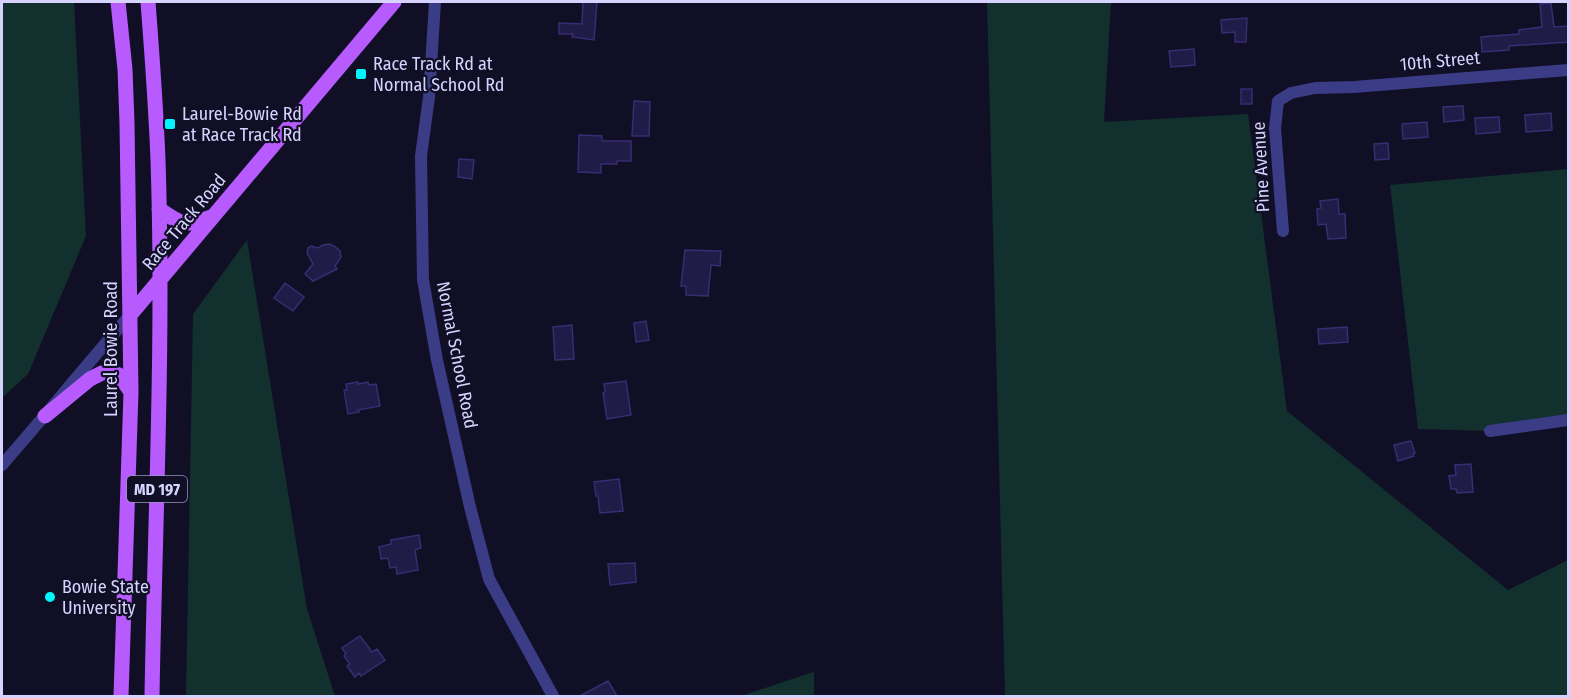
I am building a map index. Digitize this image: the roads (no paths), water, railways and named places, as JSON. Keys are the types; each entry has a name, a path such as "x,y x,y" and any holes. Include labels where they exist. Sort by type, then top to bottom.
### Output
{"main road":[{"name":"Laurel Bowie Road","path":"118,2 128,123 131,314 131,392 121,696"},
{"name":"MD 197","path":"148,2 156,115 160,281 152,696"},
{"name":"Race Track Road","path":"131,314 394,2"},
{"path":"159,209 178,223 193,224 214,216"},
{"path":"45,416 90,379 102,373 111,372 119,375 131,392"}],"street":[{"name":"Normal School Road","path":"435,2 429,97 421,156 423,280 435,348 470,507 489,579 553,696"},
{"name":"10th Street","path":"1278,101 1291,93 1315,88 1569,70"},
{"name":"Pine Avenue","path":"1278,101 1275,128 1282,231"},
{"name":"Race Track Road","path":"2,465 131,314"},
{"path":"1490,431 1569,420"}],"place":[{"name":"Race Track Rd at Normal School Rd","path":"361,74"},
{"name":"Laurel-Bowie Rd at Race Track Rd","path":"170,124"},
{"name":"Bowie State University","path":"50,597"}]}
